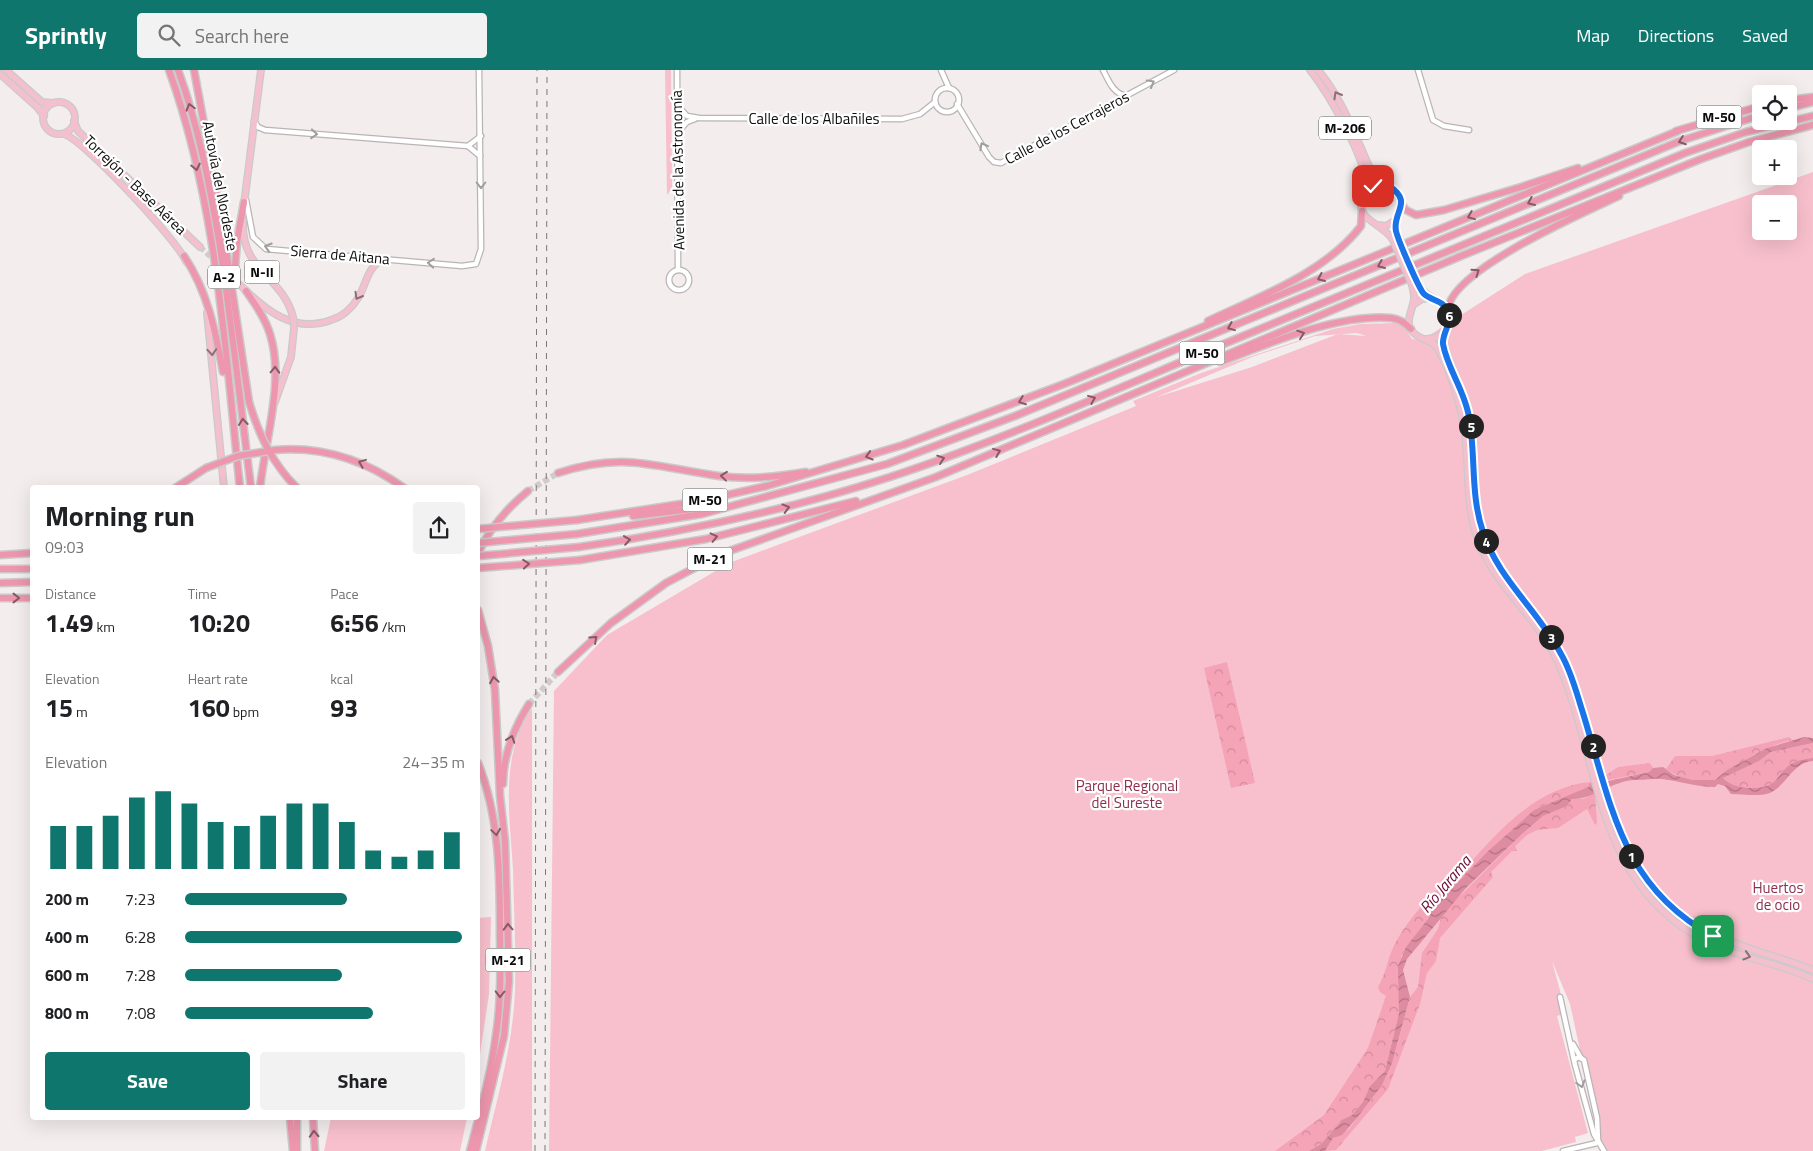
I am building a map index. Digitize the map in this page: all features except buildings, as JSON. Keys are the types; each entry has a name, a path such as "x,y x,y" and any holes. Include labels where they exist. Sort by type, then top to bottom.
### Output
{"highway":[{"name":"Autovía del Nordeste","path":"168,70 176,90 191,142 205,211 217,286 240,485"},
{"name":"Autovía del Nordeste","path":"178,70 200,140 214,210 226,285 251,485"},
{"path":"194,70 220,210 249,402 258,432 271,456 294,485"},
{"path":"1797,99 1813,97"},
{"path":"1797,106 1813,102"},
{"name":"M-50","path":"480,529 577,520 700,501 766,486 831,467 963,423 1132,356 1678,131 1752,109"},
{"name":"M-50","path":"480,554 579,547 705,527 774,511 858,487 948,457 1139,380 1685,153 1746,132 1813,116"},
{"name":"M-50","path":"480,543 577,534 670,520 728,507 887,464 944,444 1680,141 1752,118"},
{"name":"M-50","path":"480,568 580,560 706,538 889,493 952,471 1461,256 1701,159 1749,142 1813,125"},
{"path":"1402,205 1406,210 1416,215 1444,210 1540,181 1678,131"},
{"path":"1448,310 1454,294 1470,277 1493,260 1569,219 1701,159"},
{"path":"238,331 234,268 245,198"},
{"path":"1132,356 1266,294 1308,271 1330,256 1356,233 1361,226 1362,211"},
{"path":"184,256 203,289 211,310 233,424"},
{"path":"246,290 264,320 275,358 270,419 260,485"},
{"path":"1156,385 1345,321 1391,318 1402,321 1411,329"},
{"path":"179,485 206,468 238,456 275,450 305,449 343,456 375,469 399,485"},
{"path":"558,473 582,466 635,461 734,477 773,477 831,467"},
{"path":"480,550 495,524 511,505 528,491"},
{"name":"M-21","path":"558,672 611,623 666,583 721,554 889,493"},
{"path":"577,520 728,507"},
{"path":"0,556 30,553"},
{"path":"0,556 30,558"},
{"path":"0,569 30,569"},
{"path":"0,583 30,582"},
{"path":"0,598 30,598"},
{"name":"M-21","path":"478,1151 504,1036 508,1006 508,932 495,690 488,646 480,617"},
{"name":"M-21","path":"503,822 503,779 508,748 513,734 530,704"},
{"name":"M-21","path":"480,771 492,806 497,838 501,962 496,1035 480,1107"},
{"path":"480,776 484,784"},
{"path":"480,1105 486,1083"},
{"path":"290,1120 293,1151"},
{"path":"296,1120 297,1151"},
{"path":"313,1120 314,1151"},
{"path":"469,1151 476,1120"},
{"name":"M-21","path":"469,1151 477,1120"}],"main road":[{"path":"6,70 42,102 61,102 68,105 73,112 74,121 70,130 64,134 54,134 46,128 44,116 46,108 53,103"},
{"name":"N-II","path":"260,70 250,147 242,234 245,247 252,261 287,300 294,328 291,358 270,419"},
{"name":"M-206","path":"1310,70 1338,111 1364,171 1367,191 1361,202 1362,211"},
{"name":"M-206","path":"1318,70 1331,85 1344,108 1375,180 1396,190 1402,205"},
{"path":"0,74 37,107 44,116"},
{"name":"Torrejón - Base Aérea","path":"74,121 78,131 200,247"},
{"name":"Torrejón - Base Aérea","path":"64,134 77,142 128,191 165,231 184,256 200,290 210,327 224,485"},
{"path":"1367,191 1382,184"},
{"path":"1402,205 1397,220 1396,239 1415,284 1424,294 1439,300 1448,310 1449,322 1444,344 1469,415 1478,514 1485,538 1505,577 1550,635 1562,655 1600,766 1620,834 1635,864 1646,880 1674,911 1713,936 1813,970"},
{"path":"1362,211 1366,219 1385,229 1396,239"},
{"path":"1378,225 1386,226 1397,220"},
{"path":"240,284 283,319 302,325 318,324 335,319 352,306 372,268 386,259"},
{"path":"1415,284 1413,305 1409,314 1411,329 1417,335 1432,342 1439,352 1458,403 1465,434 1468,499 1481,547 1496,577 1545,640 1556,658 1572,702 1607,818 1628,869 1640,886 1669,916 1698,937 1726,950 1796,971 1813,979"},
{"path":"1413,305 1422,299 1431,298"},
{"path":"1426,339 1435,338 1446,330"}],"street":[{"path":"479,70 480,157"},
{"name":"Avenida de la Astronomía","path":"677,70 678,270"},
{"path":"935,102 940,109 950,111 958,104 957,94 949,88 941,70"},
{"path":"1103,70 1114,89 1118,93 1127,96"},
{"name":"Calle de los Cerrajeros","path":"958,104 989,157 994,162 1001,164 1174,70"},
{"path":"1418,70 1434,120 1444,126 1469,130"},
{"path":"927,111 935,102 938,92 949,88"},
{"path":"1113,103 1114,89"},
{"name":"Calle de los Albañiles","path":"677,105 687,116 699,118 902,119 940,109"},
{"path":"677,132 686,122 699,118"},
{"path":"254,122 258,127 265,130 468,146 480,157"},
{"path":"250,147 258,133 265,130"},
{"path":"468,146 480,136"},
{"name":"Sierra de Aitana","path":"245,198 251,233 256,241 266,249 462,266 476,264 481,250 480,157"},
{"path":"678,270 684,271 689,278 688,284 681,289 673,287 670,279 672,274 678,270"},
{"path":"1560,997 1576,1059 1575,1065 1597,1142 1604,1151"},
{"path":"1569,1037 1584,1060 1596,1109 1599,1133 1597,1142"},
{"path":"1576,1059 1581,1058"},
{"path":"1563,1151 1597,1142"}],"green space":[{"path":"665,70 671,70 672,188 667,195"},
{"name":"Parque Regional del Sureste","path":"1813,172 1813,1151 1602,1151 1570,1004 1552,961 1566,1013 1557,1016 1588,1133 1575,1137 1576,1142 1542,1151 549,1151 554,691 607,635 729,563 967,475 1136,406 1133,401 1201,373 1333,329 1360,324 1396,323 1403,325 1412,339 1422,340 1525,274 1776,185 1797,185 1797,178","holes":["1357,333 1366,336 1340,334","1337,334 1252,367 1157,397 1252,357 1315,336"]},
{"path":"1227,662 1255,783 1231,788 1204,668"},
{"path":"532,709 532,1151 485,1151 508,1052 514,1011 515,946 509,807 511,766 515,746 522,727"},
{"path":"1789,737 1792,740 1759,752 1727,770 1714,780 1688,779 1666,769 1675,756 1712,756"},
{"path":"1813,743 1813,758 1794,762 1771,784 1766,786 1760,788 1739,787 1727,782 1723,778 1759,761 1771,752"},
{"path":"1650,763 1653,768 1649,772 1608,780 1606,775 1618,767"},
{"path":"1591,782 1593,785 1534,810 1487,852 1433,908 1428,919 1401,956 1399,1013 1385,1071 1370,1086 1363,1102 1352,1115 1342,1120 1321,1144 1309,1151 1275,1151 1324,1115 1368,1048 1386,996 1380,992 1378,987 1394,945 1424,903 1443,885 1458,877 1501,830 1534,803 1552,793 1571,786"},
{"path":"1595,793 1597,823 1595,825 1587,809 1558,828 1537,830 1527,835 1515,846 1517,851 1512,851 1491,872 1493,877 1440,938 1436,961 1427,973 1420,1004 1388,1089 1336,1150 1325,1151 1333,1138 1349,1129 1382,1085 1395,1053 1410,997 1418,987 1422,953 1438,929 1442,914 1522,834 1543,816 1567,806 1572,799 1583,799"},
{"path":"491,917 489,994 480,1054 480,918"},
{"path":"331,1120 467,1120 460,1151 324,1151"}],"water":[{"path":"1804,737 1813,738 1813,743 1771,752 1759,761 1723,778 1727,782 1739,787 1760,788 1771,784 1794,762 1813,758 1813,761 1800,765 1776,790 1770,793 1756,795 1731,794 1725,786 1718,784 1715,787 1708,787 1662,779 1635,780 1626,781 1587,797 1572,799 1567,806 1543,816 1466,888 1407,959 1403,970 1410,997 1392,1063 1382,1085 1357,1118 1342,1135 1333,1138 1325,1151 1309,1151 1321,1144 1342,1120 1352,1115 1363,1102 1370,1086 1385,1071 1399,1013 1398,966 1406,947 1428,919 1433,908 1487,852 1534,810 1595,784 1649,772 1653,768 1663,767 1674,775 1692,780 1715,780 1727,770 1767,748"}],"tunnel":[{"path":"200,247 224,269"},
{"path":"528,491 558,473"},
{"path":"529,704 558,672"}],"railway":[{"path":"535,1151 537,70"},
{"path":"545,1151 547,70"}],"route":[{"path":"1373,186 1382,184 1389,186 1396,190 1400,196 1402,205 1396,231 1421,290 1431,298 1439,300 1448,310 1449,322 1443,338 1444,344 1469,415 1478,514 1482,531 1494,559 1509,583 1550,635 1570,672 1620,834 1635,864 1660,897 1674,911 1713,936"}],"water label":[{"name":"Río Jarama","path":"1445,884"}],"park label":[{"name":"Huertos de ocio","path":"1778,896"}]}
